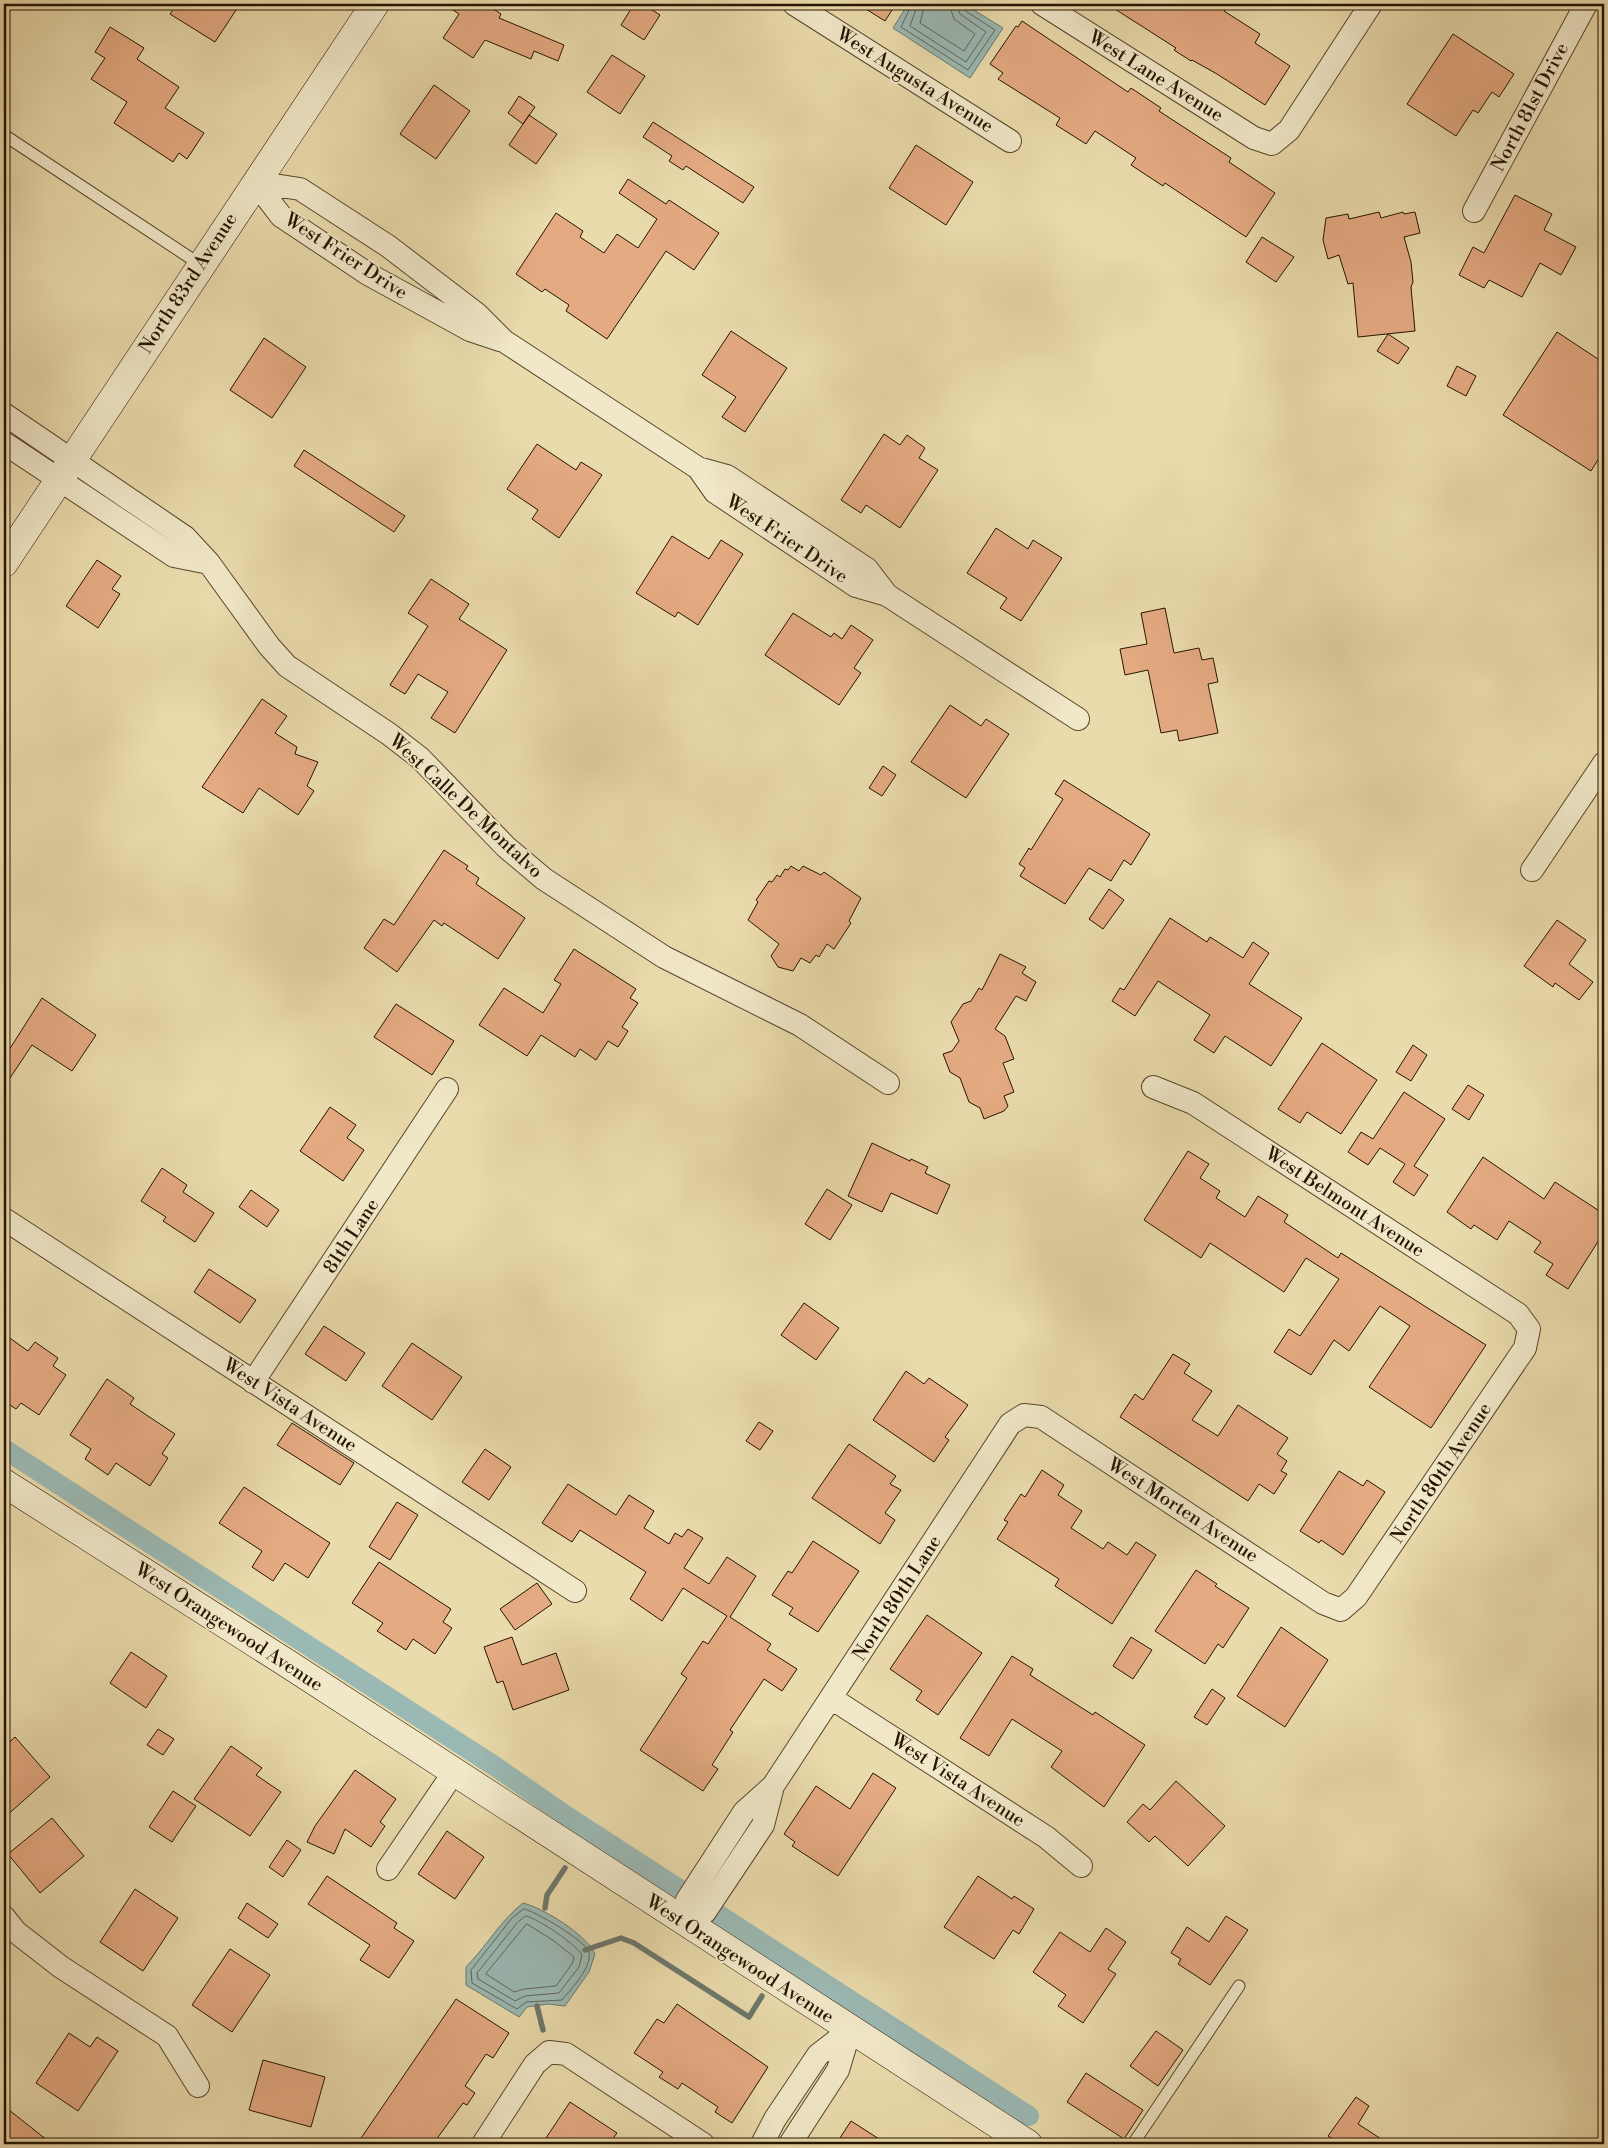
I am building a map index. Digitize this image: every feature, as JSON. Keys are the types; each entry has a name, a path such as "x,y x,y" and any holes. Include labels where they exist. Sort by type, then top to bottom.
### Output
{"street":[{"name":"North 83rd Avenue","path":"4,563 374,4"},
{"name":"West Augusta Avenue","path":"794,4 1010,141"},
{"name":"West Lane Avenue","path":"1042,4 1254,138 1272,144 1288,130 1370,4"},
{"name":"North 81st Drive","path":"1474,211 1586,4"},
{"name":"West Frier Drive","path":"255,182 300,189 356,225 388,246 477,314 504,341 698,468 727,476 866,568 887,594 1078,719"},
{"name":"West Frier Drive","path":"255,182 281,216 368,274 470,330 504,341"},
{"path":"338,254 356,225"},
{"path":"4,414 64,470"},
{"path":"4,443 64,470"},
{"name":"West Calle De Montalvo","path":"64,470 152,529 185,537 209,563 269,646 287,666 389,734 420,758 506,847 544,879 664,957 800,1025 888,1084"},
{"path":"1532,870 1604,763"},
{"name":"West Belmont Avenue","path":"1153,1087 1193,1103 1518,1314 1529,1329"},
{"name":"81th Lane","path":"253,1382 447,1089"},
{"name":"West Vista Avenue","path":"4,1219 575,1591"},
{"name":"North 80th Avenue","path":"1341,1610 1356,1597 1520,1356 1525,1348 1529,1329"},
{"name":"West Morten Avenue","path":"1024,1415 1041,1417 1323,1603 1341,1610"},
{"name":"North 80th Lane","path":"697,1905 731,1833 744,1812 773,1786 1010,1424 1024,1415"},
{"name":"West Orangewood Avenue","path":"4,1483 454,1772 697,1905 850,2030 1028,2144"},
{"name":"West Vista Avenue","path":"832,1698 1046,1837 1081,1866"},
{"path":"388,1868 454,1772"},
{"name":"North 80th Lane","path":"697,1905 749,1845 763,1824 773,1786"},
{"path":"731,1833 749,1845"},
{"path":"4,1917 16,1932 48,1958 166,2036 198,2086"},
{"path":"762,2144 791,2095 818,2055 850,2030"},
{"path":"790,2144 838,2070 850,2030"},
{"path":"482,2144 535,2064 549,2052 566,2054 703,2144"},
{"path":"791,2095 812,2110"}],"lane":[{"path":"4,135 201,265"},
{"path":"1134,2144 1239,1986"}],"water":[{"path":"908,4 964,4 1003,28 970,78 893,28"},
{"path":"523,1903 541,1910 574,1930 590,1946 595,1954 589,1972 565,2006 548,2004 527,2007 519,2017 466,1985 466,1967 507,1918"}],"building":[{"path":"177,4 240,4 215,42 170,14"},
{"path":"444,4 486,4 501,14 499,18 564,45 558,61 534,51 531,59 485,40 473,58 443,38 459,14"},
{"path":"634,4 643,4 660,15 644,40 621,25"},
{"path":"858,4 896,4 885,21"},
{"path":"1107,4 1228,4 1224,11 1260,34 1255,43 1290,66 1265,105 1217,74 1191,61 1174,50 1176,48"},
{"path":"1022,21 1128,92 1131,88 1161,108 1159,111 1231,158 1229,162 1275,193 1246,237 1165,183 1163,186 1131,165 1136,158 1095,131 1086,144 1056,125 1060,118 998,79 1003,73 990,64 1016,26 1018,27"},
{"path":"110,27 144,48 137,59 179,87 165,108 204,133 187,159 179,153 173,162 114,123 127,102 91,79 105,58 95,52"},
{"path":"1453,34 1514,74 1499,97 1492,92 1478,113 1473,110 1456,136 1407,104"},
{"path":"612,55 645,76 620,114 587,92"},
{"path":"434,85 470,111 436,159 400,134"},
{"path":"519,96 535,107 523,124 508,113"},
{"path":"529,115 557,134 536,164 509,145"},
{"path":"653,122 754,187 743,203 686,166 683,170 669,161 672,156 643,137"},
{"path":"916,145 973,182 946,225 889,188"},
{"path":"628,179 666,204 669,200 719,233 694,270 666,251 607,339 566,311 569,305 545,289 542,292 516,274 556,213 583,231 580,237 604,253 617,234 638,248 657,219 619,193"},
{"path":"1515,195 1552,214 1544,230 1576,247 1561,275 1540,263 1522,297 1489,280 1484,288 1459,275 1473,247 1484,253"},
{"path":"1379,212 1381,218 1403,212 1404,214 1415,212 1420,233 1404,237 1411,262 1415,331 1358,337 1353,283 1348,284 1339,255 1328,259 1323,240 1326,218 1348,214 1349,219"},
{"path":"1262,237 1294,257 1276,282 1246,262"},
{"path":"731,331 787,368 745,432 722,417 736,397 702,375"},
{"path":"1557,332 1604,363 1604,450 1591,471 1503,415"},
{"path":"1388,334 1409,348 1398,364 1377,351"},
{"path":"264,338 306,367 272,418 230,390"},
{"path":"1457,366 1476,376 1466,396 1447,386"},
{"path":"884,434 900,445 907,435 925,448 919,458 938,470 900,528 866,505 861,513 841,500"},
{"path":"537,444 576,470 581,462 602,475 559,538 532,519 538,510 507,489"},
{"path":"304,450 405,516 394,532 294,466"},
{"path":"996,528 1028,549 1033,540 1062,558 1021,621 1000,608 1007,598 967,573"},
{"path":"672,536 709,559 721,540 743,554 698,625 678,612 675,617 636,593"},
{"path":"97,560 121,576 112,589 120,594 98,628 66,606"},
{"path":"431,579 469,604 459,619 507,650 455,733 431,718 448,692 418,674 405,694 390,685 428,626 408,613"},
{"path":"1165,608 1174,653 1199,648 1202,660 1213,658 1218,682 1208,684 1218,733 1179,741 1177,730 1161,733 1148,670 1125,675 1120,649 1147,644 1141,613"},
{"path":"793,613 831,637 834,633 842,639 851,625 873,640 854,668 861,673 839,705 765,655"},
{"path":"262,699 287,716 275,733 297,747 295,754 318,762 307,786 314,791 298,815 259,788 243,813 202,787"},
{"path":"950,705 981,726 986,719 1009,734 966,798 911,762"},
{"path":"883,766 896,775 882,796 869,788"},
{"path":"1064,780 1150,834 1131,865 1124,860 1111,881 1089,868 1065,904 1020,876 1025,868 1019,864 1029,848 1031,850 1063,799 1055,794"},
{"path":"444,850 468,866 466,869 479,878 476,884 525,918 498,959 444,923 442,926 434,920 397,972 364,948 384,919 394,925"},
{"path":"791,866 799,871 803,866 821,875 824,872 861,898 849,921 851,923 834,949 827,944 819,957 816,955 810,963 801,958 793,971 778,967 771,956 779,944 748,920 758,902 756,900 769,881 772,882 777,875 780,877 785,869 788,870"},
{"path":"1109,889 1124,900 1103,929 1089,919"},
{"path":"1170,918 1207,942 1210,937 1243,958 1253,942 1269,953 1249,984 1302,1018 1271,1066 1225,1036 1214,1053 1194,1040 1210,1015 1158,981 1135,1016 1112,1001 1120,988 1124,990"},
{"path":"1557,920 1586,940 1569,964 1593,982 1579,1000 1555,983 1553,987 1524,966"},
{"path":"574,949 636,989 630,998 638,1003 622,1027 628,1031 618,1047 608,1041 596,1060 580,1049 575,1057 541,1035 527,1056 479,1025 504,988 543,1013 561,984 554,980"},
{"path":"1000,954 1026,967 1022,973 1036,982 1026,1001 1016,996 995,1029 1005,1036 1014,1059 1003,1063 1014,1092 1004,1096 1008,1106 1004,1111 984,1119 980,1108 969,1102 960,1078 950,1072 943,1054 952,1051 959,1041 951,1022 963,1004 971,1001 979,988 982,990"},
{"path":"42,998 96,1035 72,1071 32,1045 4,1087 4,1058"},
{"path":"396,1004 454,1041 432,1075 374,1037"},
{"path":"1322,1043 1377,1080 1341,1134 1307,1112 1300,1123 1278,1109"},
{"path":"1413,1045 1427,1055 1411,1081 1396,1072"},
{"path":"1468,1085 1484,1095 1469,1120 1452,1109"},
{"path":"1404,1092 1445,1119 1414,1166 1428,1175 1414,1196 1393,1182 1405,1164 1380,1148 1368,1165 1348,1152 1361,1132 1373,1139"},
{"path":"330,1107 356,1125 347,1138 364,1150 343,1181 300,1151"},
{"path":"872,1143 910,1161 911,1159 928,1167 925,1173 950,1185 937,1214 891,1193 882,1212 848,1196"},
{"path":"1188,1151 1209,1164 1200,1178 1220,1191 1216,1198 1245,1217 1258,1196 1288,1215 1284,1222 1338,1258 1341,1253 1486,1345 1431,1428 1369,1387 1410,1326 1380,1306 1349,1351 1334,1340 1311,1375 1274,1352 1289,1329 1300,1336 1339,1279 1306,1258 1284,1292 1210,1243 1201,1258 1144,1220"},
{"path":"1483,1157 1544,1199 1555,1182 1604,1214 1604,1232 1568,1289 1546,1275 1553,1264 1534,1252 1541,1242 1509,1221 1497,1240 1474,1225 1471,1229 1447,1212"},
{"path":"162,1168 187,1185 183,1192 214,1213 195,1242 163,1221 166,1217 141,1201"},
{"path":"827,1189 852,1205 830,1240 805,1224"},
{"path":"251,1190 279,1210 267,1227 239,1207"},
{"path":"209,1269 256,1300 240,1323 194,1292"},
{"path":"804,1303 839,1328 816,1360 781,1335"},
{"path":"324,1326 365,1353 346,1381 305,1354"},
{"path":"4,1334 28,1351 35,1342 58,1358 53,1366 66,1375 39,1415 21,1403 16,1409 4,1401 4,1372 10,1363 4,1358"},
{"path":"412,1343 462,1377 432,1420 382,1386"},
{"path":"1173,1354 1190,1364 1184,1373 1212,1391 1192,1420 1218,1436 1238,1405 1288,1438 1277,1454 1287,1461 1281,1471 1287,1474 1274,1494 1259,1484 1248,1501 1120,1417 1135,1394 1143,1400"},
{"path":"906,1371 924,1384 929,1378 968,1405 945,1437 949,1440 934,1462 873,1420"},
{"path":"107,1379 134,1398 130,1404 175,1434 162,1454 168,1458 150,1486 116,1463 108,1475 85,1459 91,1449 70,1435"},
{"path":"759,1422 773,1431 760,1450 746,1441"},
{"path":"292,1423 354,1463 340,1485 277,1445"},
{"path":"849,1444 896,1476 890,1484 901,1490 885,1513 895,1520 880,1544 812,1498"},
{"path":"485,1449 511,1467 489,1500 462,1482"},
{"path":"1042,1470 1064,1485 1058,1495 1082,1511 1071,1528 1103,1549 1108,1542 1127,1555 1136,1542 1156,1555 1112,1624 1055,1586 1059,1579 997,1539 1008,1522 1004,1520 1021,1494 1025,1497"},
{"path":"1339,1471 1363,1486 1367,1480 1385,1492 1343,1555 1321,1540 1319,1543 1300,1531"},
{"path":"568,1484 616,1515 629,1495 654,1511 644,1528 669,1544 675,1533 682,1537 688,1529 703,1538 684,1568 709,1584 727,1557 756,1576 730,1617 771,1644 767,1650 797,1669 782,1691 764,1679 730,1730 733,1732 712,1765 718,1769 703,1791 640,1750 687,1678 681,1674 703,1641 708,1644 727,1616 683,1588 662,1621 630,1599 646,1572 580,1530 572,1542 542,1523"},
{"path":"244,1487 330,1543 308,1578 285,1563 273,1581 252,1567 262,1551 219,1523"},
{"path":"397,1502 418,1515 390,1560 369,1547"},
{"path":"813,1541 859,1571 818,1632 789,1614 793,1608 772,1595 788,1571 792,1573"},
{"path":"379,1562 451,1609 443,1622 452,1628 435,1654 413,1639 406,1650 377,1631 383,1623 352,1603"},
{"path":"1196,1570 1217,1584 1215,1586 1249,1608 1223,1648 1218,1644 1205,1664 1155,1631"},
{"path":"537,1583 552,1604 515,1630 500,1609"},
{"path":"927,1615 982,1653 938,1715 916,1700 922,1691 890,1669"},
{"path":"1281,1627 1328,1660 1285,1727 1237,1696"},
{"path":"512,1637 522,1665 556,1653 569,1690 513,1710 503,1681 497,1683 484,1647"},
{"path":"1131,1637 1152,1650 1133,1679 1113,1666"},
{"path":"131,1652 167,1676 146,1708 110,1683"},
{"path":"1012,1656 1033,1669 1030,1675 1093,1715 1095,1712 1145,1745 1104,1807 1051,1767 1062,1751 1012,1719 989,1756 960,1738"},
{"path":"1212,1689 1225,1698 1207,1725 1194,1717"},
{"path":"158,1729 174,1739 163,1755 147,1745"},
{"path":"15,1737 50,1777 4,1818 4,1747"},
{"path":"231,1746 262,1768 256,1775 281,1792 250,1836 194,1799"},
{"path":"355,1770 396,1799 380,1822 385,1826 371,1847 345,1829 334,1854 307,1842 315,1826"},
{"path":"873,1773 896,1788 838,1876 792,1846 795,1842 784,1834 816,1786 850,1809"},
{"path":"1176,1781 1225,1826 1188,1866 1155,1836 1149,1842 1127,1822 1143,1804 1150,1810"},
{"path":"173,1791 196,1806 172,1842 149,1827"},
{"path":"52,1818 84,1856 40,1893 8,1854"},
{"path":"447,1831 484,1857 455,1899 418,1874"},
{"path":"287,1840 301,1850 283,1877 269,1867"},
{"path":"327,1876 397,1923 394,1928 414,1941 389,1978 360,1960 370,1945 308,1904"},
{"path":"978,1876 1012,1899 1014,1896 1034,1909 1019,1934 1013,1930 994,1959 944,1927"},
{"path":"135,1889 178,1918 143,1971 100,1942"},
{"path":"247,1903 278,1924 268,1938 238,1918"},
{"path":"1226,1916 1248,1930 1210,1985 1178,1964 1181,1959 1171,1953 1187,1927 1209,1942"},
{"path":"1106,1928 1126,1942 1108,1969 1116,1974 1083,2023 1058,2006 1066,1995 1033,1972 1060,1932 1090,1952"},
{"path":"230,1949 270,1975 232,2032 192,2005"},
{"path":"456,1999 509,2033 493,2058 486,2054 465,2086 475,2093 467,2105 463,2103 433,2144 357,2144"},
{"path":"677,2004 768,2067 732,2123 715,2112 718,2107 682,2083 678,2089 659,2077 663,2072 634,2053 657,2019 664,2023"},
{"path":"1156,2031 1183,2050 1158,2086 1130,2066"},
{"path":"69,2033 90,2047 97,2037 118,2051 78,2111 36,2083"},
{"path":"263,2060 325,2077 311,2127 249,2110"},
{"path":"1086,2073 1143,2110 1124,2139 1067,2102"},
{"path":"1356,2097 1369,2106 1358,2124 1389,2144 1341,2144 1328,2136"},
{"path":"570,2102 617,2133 609,2144 542,2144"},
{"path":"4,2106 52,2144 4,2144"},
{"path":"851,2121 887,2144 836,2144"}],"waterway":[{"path":"4,1449 496,1767 565,1815 1029,2116"},
{"path":"545,1908 547,1895 565,1868"},
{"path":"585,1950 621,1938 634,1943 749,2017 762,1996"},
{"path":"537,2006 543,2030"}]}
